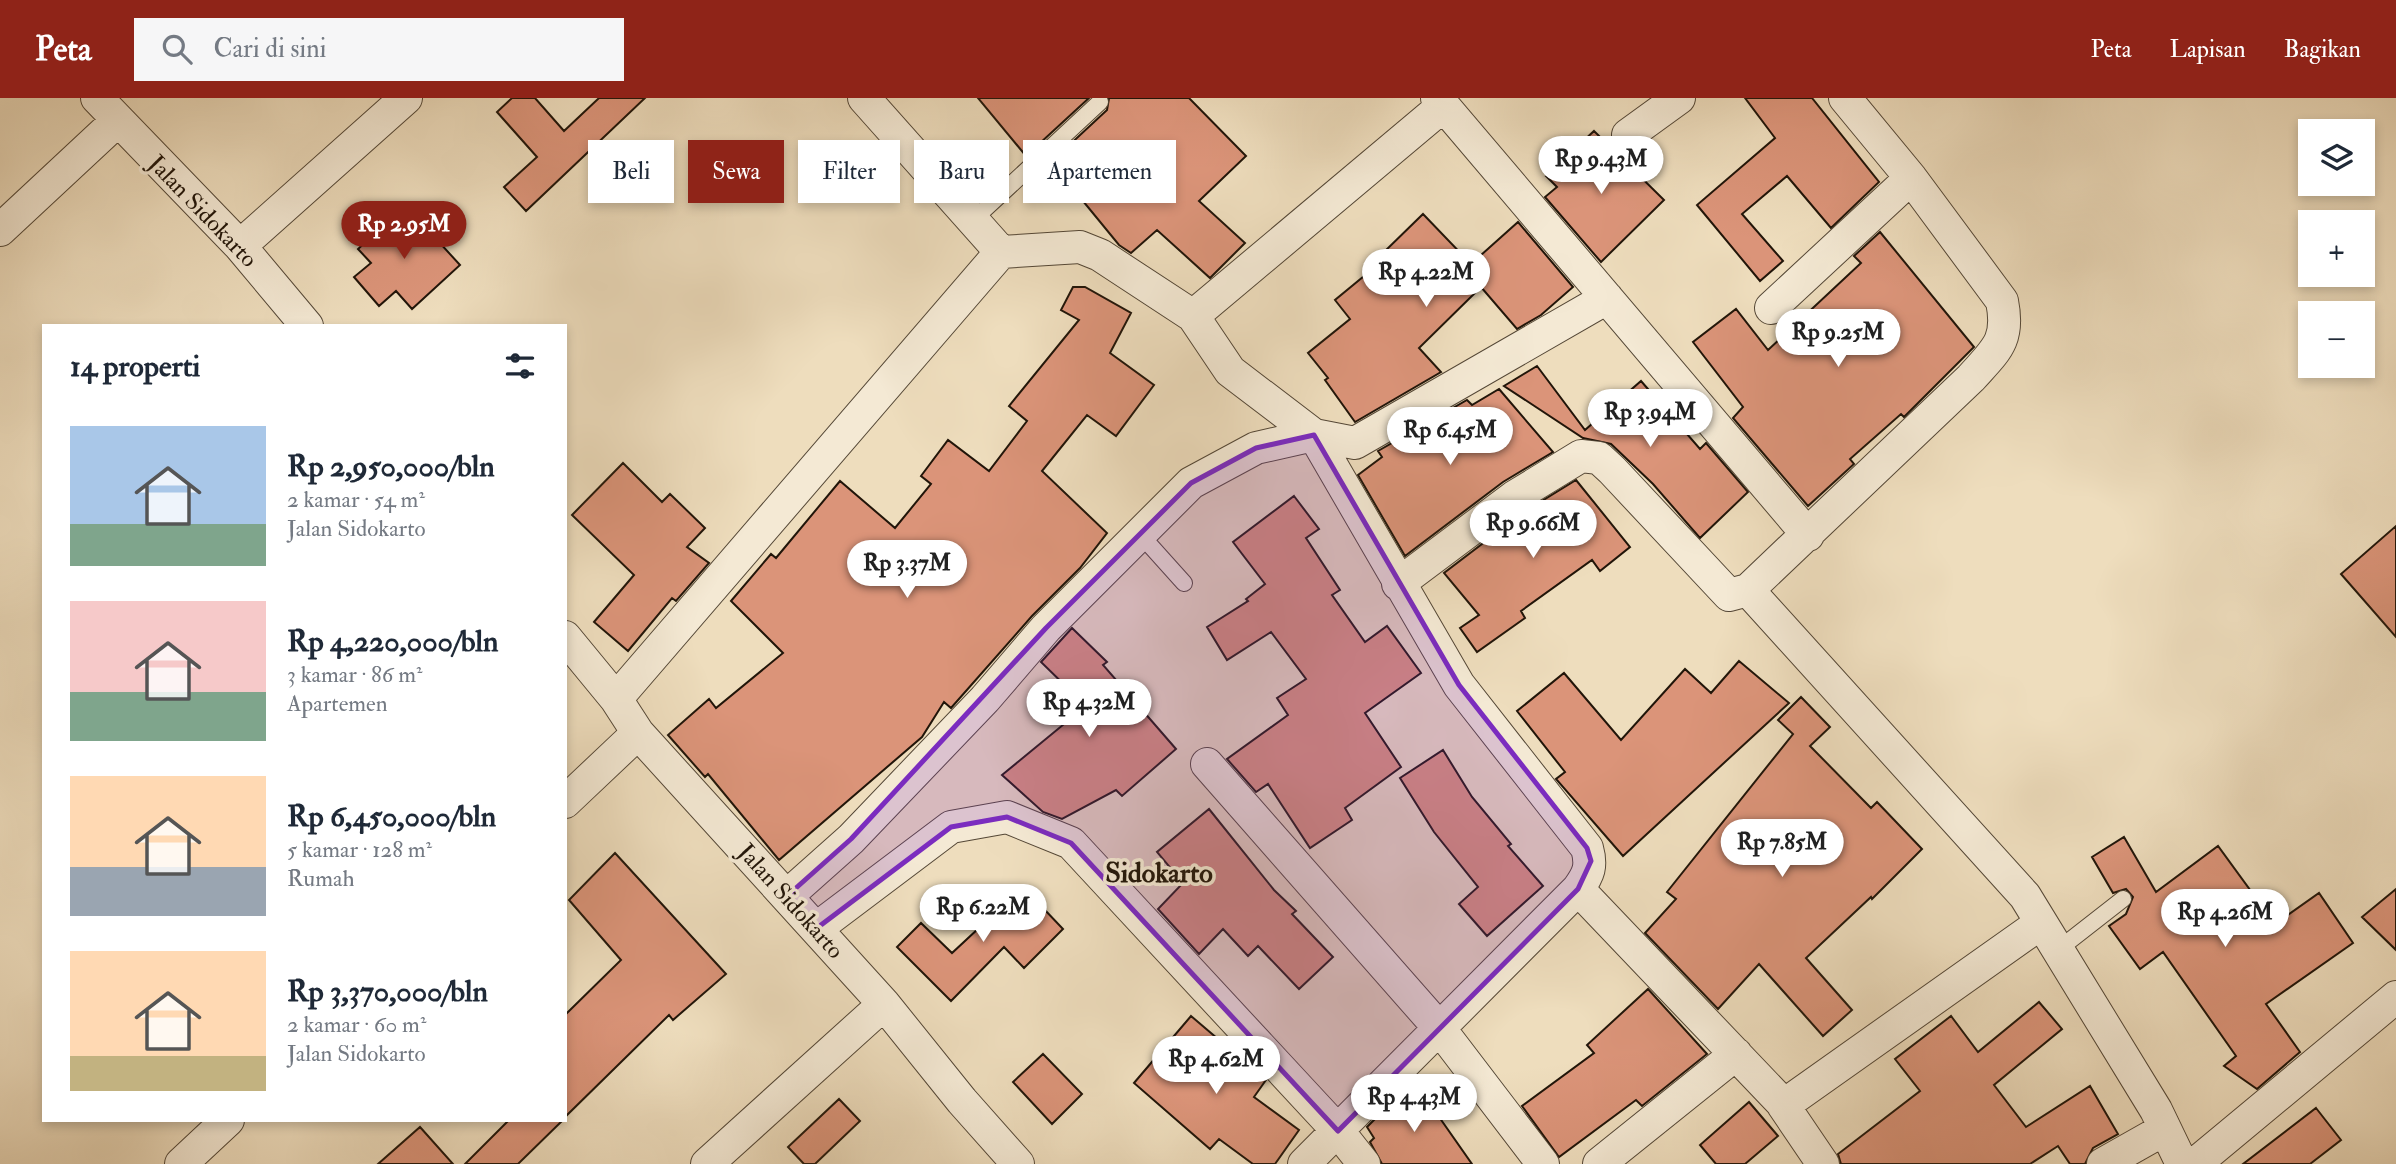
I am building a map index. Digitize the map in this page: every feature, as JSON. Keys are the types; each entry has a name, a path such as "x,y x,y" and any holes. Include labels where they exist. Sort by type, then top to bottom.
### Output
{"street":[{"path":"240,246 406,98"},
{"path":"864,98 1001,252"},
{"path":"1628,135 1679,98"},
{"path":"1398,584 1514,497 1581,456 1599,458 1612,470 1729,595 1748,590 1971,378 2001,344 2007,324 2002,301 1911,178 1845,98"},
{"path":"1193,316 1440,102 1808,535"},
{"path":"0,230 107,109"},
{"name":"Jalan Sidokarto","path":"107,109 240,246 305,324"},
{"path":"1771,307 1911,178"},
{"path":"616,699 1001,252 1080,247 1100,255 1193,316 1230,371 1314,435 1459,685 1587,848 1591,861 1589,874 1578,889 1304,1164"},
{"path":"787,896 870,819 985,699 1046,628 1191,483 1256,448 1314,435 1356,443 1607,298"},
{"path":"1748,590 2025,896 2165,1129 2182,1164"},
{"name":"Jalan Sidokarto","path":"567,639 616,699 638,733 817,928 1018,1164"},
{"path":"567,800 638,733"},
{"path":"1207,764 1440,1029 1543,1164"},
{"path":"817,928 951,827 1007,817 1071,843 1338,1131 1364,1164"},
{"path":"1578,889 1783,1105 1823,1164"},
{"path":"1783,1105 2041,923"},
{"path":"2195,1164 2396,998"},
{"path":"707,1164 884,1004"},
{"path":"1600,1164 1736,1054"},
{"path":"181,1164 226,1122"},
{"path":"2103,1164 2165,1129"}],"lane":[{"path":"973,220 1100,102"},
{"path":"1140,534 1184,583"},
{"path":"2059,949 2123,899"}],"highlighted area":[{"path":"1314,435 1459,685 1587,848 1591,861 1578,889 1338,1131 1071,843 1007,817 951,827 817,928 787,896 851,839 1046,628 1191,483 1256,448"}],"building":[{"path":"512,98 535,98 564,131 599,98 645,98 601,140 588,140 588,152 526,211 504,187 537,157 497,112"},
{"path":"978,98 1089,98 1043,140 1023,140 1023,152"},
{"path":"1109,98 1189,98 1246,156 1199,201 1245,243 1210,278 1157,230 1131,253 1119,245 1085,203 1176,203 1176,140 1075,140 1107,110"},
{"path":"1745,98 1812,98 1879,182 1831,228 1787,176 1742,214 1783,261 1760,281 1697,205 1775,138"},
{"path":"1594,131 1664,200 1601,262 1545,197 1557,187 1546,176"},
{"path":"406,206 460,265 412,309 396,291 379,306 354,277 371,263 358,249"},
{"path":"1423,214 1471,264 1518,222 1573,287 1541,315 1517,329 1481,287 1419,348 1441,372 1355,422 1325,380 1328,378 1308,353 1350,319 1335,300 1386,258 1382,254"},
{"path":"1880,232 1974,347 1904,417 1901,414 1850,459 1854,464 1808,506 1733,418 1743,407 1693,342 1736,309 1768,350 1861,263 1854,256"},
{"path":"1073,287 1085,287 1131,313 1110,353 1154,385 1116,436 1087,415 1042,471 1107,533 1080,568 1032,616 951,708 944,702 922,737 779,860 708,774 705,777 668,735 709,699 716,708 783,653 731,601 771,554 776,558 840,481 895,528 931,484 921,476 948,440 989,471 1027,421 1009,406 1079,320 1061,310"},
{"path":"1537,366 1585,430 1641,381 1700,449 1706,443 1748,492 1700,538 1653,484 1611,444 1583,438 1504,386"},
{"path":"1499,389 1553,452 1503,482 1405,556 1358,475 1382,457 1378,451 1467,400 1472,405"},
{"path":"623,463 662,502 670,494 705,528 687,547 709,563 676,601 672,598 628,651 594,622 634,575 572,515"},
{"path":"1576,480 1630,547 1600,571 1592,560 1521,611 1525,618 1477,652 1460,628 1479,615 1444,573 1524,512"},
{"path":"1294,496 1319,529 1306,538 1340,590 1332,595 1365,642 1387,626 1421,673 1365,713 1401,767 1345,808 1352,820 1310,848 1268,784 1256,792 1227,759 1288,715 1277,698 1306,679 1271,632 1227,660 1207,627 1248,601 1246,599 1265,584 1233,542"},
{"path":"2396,526 2396,637 2341,574"},
{"path":"1072,628 1107,662 1103,665 1176,749 1122,796 1116,790 1062,819 1043,812 1002,775 1086,706 1041,662"},
{"path":"1739,661 1789,703 1623,856 1556,779 1565,772 1517,711 1564,673 1621,740 1685,669 1711,693"},
{"path":"1801,697 1830,727 1810,746 1871,808 1877,802 1922,849 1872,899 1871,897 1806,958 1852,1010 1823,1036 1759,964 1718,1009 1645,933 1676,899 1667,892 1793,734 1778,720"},
{"path":"1443,750 1472,797 1511,844 1508,846 1543,886 1487,936 1459,904 1478,887 1434,832 1400,778"},
{"path":"1209,809 1274,890 1296,911 1292,914 1333,957 1299,989 1258,946 1248,956 1223,929 1199,954 1158,909 1183,883 1157,852"},
{"path":"2124,837 2156,892 2218,846 2275,924 2319,893 2353,943 2266,1004 2300,1052 2257,1089 2224,1066 2236,1056 2163,952 2140,969 2109,926 2126,914 2133,897 2126,889 2113,893 2092,857"},
{"path":"615,853 726,974 673,1020 669,1015 567,1115 567,1013 621,960 569,900"},
{"path":"1023,887 1063,929 1024,968 1004,947 951,1001 897,947 921,923 952,953"},
{"path":"2396,889 2396,950 2362,917"},
{"path":"1648,989 1707,1054 1642,1106 1636,1100 1559,1157 1522,1106 1594,1053 1587,1045"},
{"path":"2039,1002 2062,1029 1994,1085 2026,1127 2090,1086 2118,1134 2093,1148 2085,1164 2070,1164 2058,1146 2030,1164 1841,1164 1838,1154 1920,1091 1895,1059 1951,1016 1978,1052"},
{"path":"1191,1016 1266,1080 1254,1097 1299,1130 1275,1164 1253,1164 1219,1139 1210,1149 1134,1083"},
{"path":"1043,1054 1082,1094 1052,1124 1013,1082"},
{"path":"1416,1084 1472,1164 1382,1164 1370,1142 1374,1138 1367,1127 1395,1099"},
{"path":"839,1099 860,1121 815,1164 804,1164 788,1147"},
{"path":"1749,1102 1778,1136 1745,1164 1716,1164 1700,1145"},
{"path":"2316,1108 2341,1140 2310,1164 2243,1164"},
{"path":"507,1122 561,1122 518,1164 465,1164"},
{"path":"420,1127 453,1164 378,1164"}],"district":[{"name":"Sidokarto","path":"1159,872"}]}
